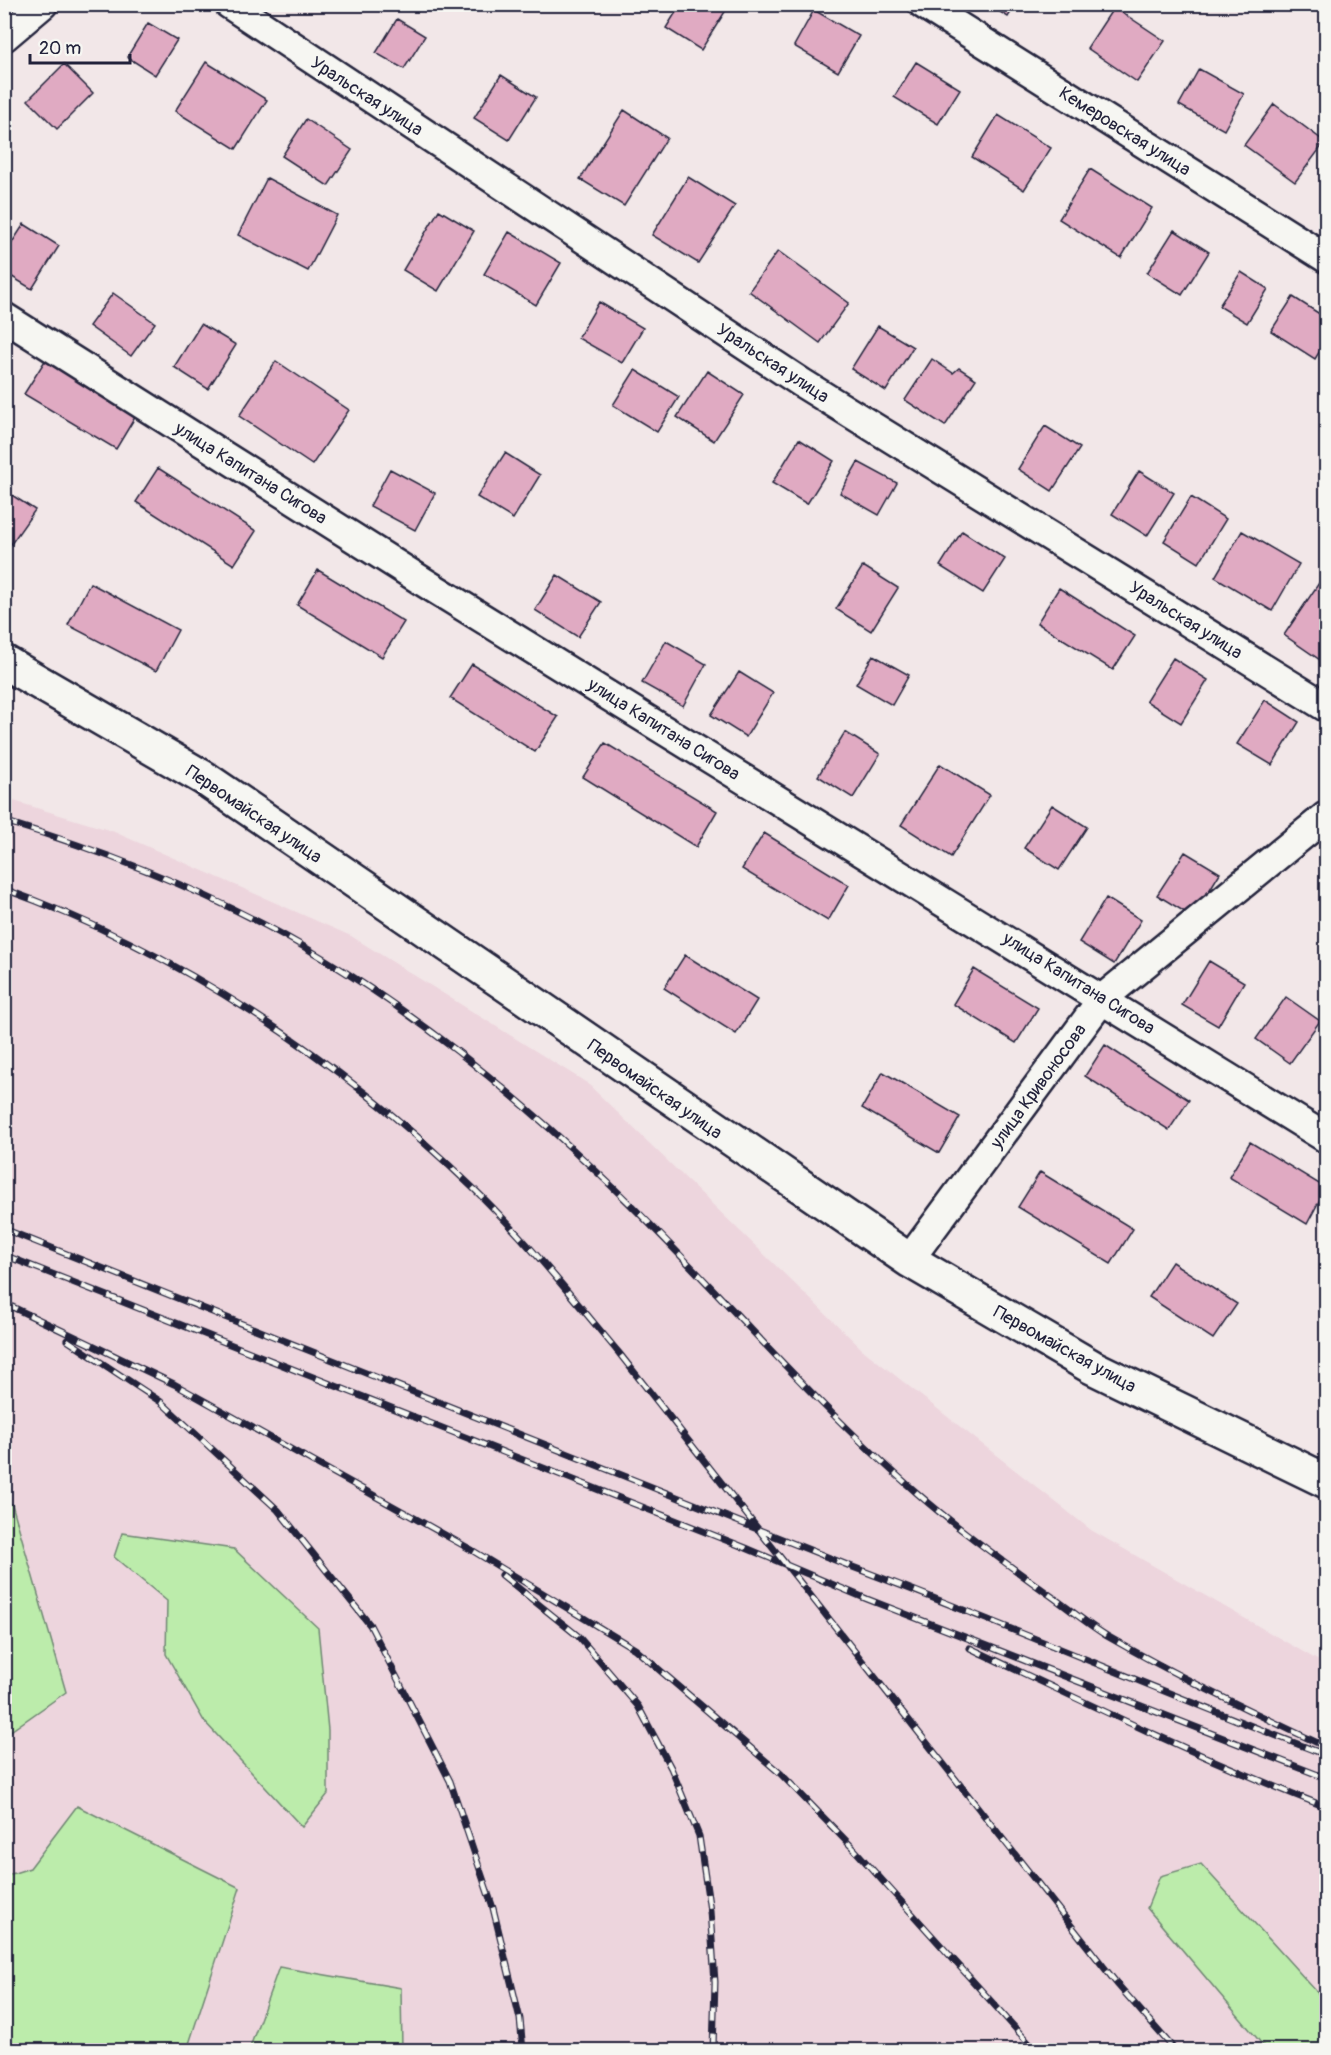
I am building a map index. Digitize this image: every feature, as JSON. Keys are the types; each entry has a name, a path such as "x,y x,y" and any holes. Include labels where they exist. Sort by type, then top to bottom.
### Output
{"main road":[{"name":"Первомайская улица","path":"4,662 204,778 909,1260 1092,1367 1326,1481"}],"street":[{"path":"4,37 43,4"},
{"name":"Уральская улица","path":"229,4 802,383 1326,707"},
{"name":"Кемеровская улица","path":"923,4 1326,258"},
{"name":"улица Капитана Сигова","path":"4,317 427,584 1103,998 1326,1138"},
{"name":"улица Кривоносова","path":"909,1260 1103,998 1326,816"}],"shaded area":[{"path":"4,798 112,831 351,936 587,1083 863,1350 1091,1530 1326,1665 1326,2050 5,2050"}],"green space":[{"path":"4,1501 12,1504 66,1692 5,1735"},
{"path":"122,1533 234,1549 318,1628 328,1730 328,1794 302,1827 204,1721 166,1654 167,1601 114,1557"},
{"path":"77,1806 240,1888 187,2050 5,2050 5,1876 30,1868"},
{"path":"1201,1864 1326,2002 1326,2050 1267,2050 1147,1908 1160,1876"},
{"path":"279,1967 401,1988 402,2050 249,2050"}],"building":[{"path":"681,4 724,4 728,7 701,50 666,28"},
{"path":"987,4 1016,4 1008,17"},
{"path":"1114,7 1165,41 1137,82 1087,48"},
{"path":"814,10 859,36 838,72 794,46"},
{"path":"397,19 425,36 404,69 376,53"},
{"path":"148,23 177,40 155,75 127,57"},
{"path":"206,62 267,100 236,149 175,111"},
{"path":"916,62 960,89 938,124 894,97"},
{"path":"64,64 93,93 57,129 28,100"},
{"path":"1199,69 1244,94 1224,130 1179,105"},
{"path":"501,75 536,97 509,140 474,118"},
{"path":"1274,104 1325,142 1295,182 1244,145"},
{"path":"624,110 667,138 624,206 580,179"},
{"path":"998,115 1051,148 1024,190 972,157"},
{"path":"306,119 352,150 328,186 282,156"},
{"path":"1090,169 1152,208 1121,258 1059,219"},
{"path":"688,177 735,206 698,263 652,235"},
{"path":"267,178 337,215 308,271 238,235"},
{"path":"439,210 474,231 438,291 403,270"},
{"path":"24,224 59,246 32,289 4,272 4,255"},
{"path":"1174,230 1209,252 1182,295 1147,273"},
{"path":"509,232 561,263 536,305 484,274"},
{"path":"778,251 849,303 820,343 749,291"},
{"path":"1241,272 1268,289 1247,323 1219,306"},
{"path":"113,293 155,323 131,356 89,326"},
{"path":"1293,297 1326,318 1326,341 1315,359 1271,331"},
{"path":"599,302 643,328 622,363 578,338"},
{"path":"201,324 236,345 208,389 174,367"},
{"path":"878,326 913,347 886,391 851,369"},
{"path":"46,359 137,414 116,449 24,394"},
{"path":"932,359 953,373 959,368 976,379 945,426 905,400"},
{"path":"276,361 349,410 312,465 239,416"},
{"path":"635,370 679,397 657,432 613,405"},
{"path":"707,371 744,395 714,441 677,417"},
{"path":"1045,426 1080,448 1052,491 1018,469"},
{"path":"799,439 834,461 807,504 772,483"},
{"path":"505,453 540,475 513,519 477,497"},
{"path":"858,462 897,483 879,515 840,493"},
{"path":"158,468 256,531 234,565 136,502"},
{"path":"390,469 435,493 415,530 370,506"},
{"path":"1139,471 1174,493 1147,536 1112,514"},
{"path":"4,490 35,510 4,554"},
{"path":"1191,497 1226,519 1199,563 1164,541"},
{"path":"962,531 1005,559 983,593 940,566"},
{"path":"1242,531 1299,564 1272,611 1215,577"},
{"path":"863,566 898,588 871,631 836,609"},
{"path":"318,570 404,622 382,657 297,605"},
{"path":"557,575 601,602 578,637 535,610"},
{"path":"1321,580 1326,583 1326,664 1284,635"},
{"path":"90,583 178,630 156,671 68,625"},
{"path":"1059,588 1135,636 1113,670 1037,623"},
{"path":"666,641 706,664 683,706 642,683"},
{"path":"873,655 909,675 892,705 856,684"},
{"path":"1173,658 1208,680 1181,723 1146,701"},
{"path":"472,664 558,717 535,752 450,698"},
{"path":"739,672 773,693 746,737 711,715"},
{"path":"1265,700 1299,722 1272,765 1237,744"},
{"path":"845,732 880,754 853,798 818,776"},
{"path":"605,743 717,811 696,847 583,777"},
{"path":"940,764 990,795 951,857 901,825"},
{"path":"1052,805 1087,827 1059,870 1024,848"},
{"path":"764,833 849,885 828,921 742,869"},
{"path":"1185,852 1220,873 1193,917 1157,895"},
{"path":"1106,898 1141,920 1114,964 1079,942"},
{"path":"685,955 757,1000 736,1034 664,988"},
{"path":"1209,961 1244,982 1218,1026 1182,1005"},
{"path":"974,969 1038,1008 1016,1043 953,1004"},
{"path":"1286,997 1320,1021 1290,1063 1256,1039"},
{"path":"1105,1045 1189,1100 1169,1130 1085,1076"},
{"path":"883,1072 960,1117 939,1153 862,1108"},
{"path":"1250,1142 1326,1188 1307,1224 1229,1177"},
{"path":"1040,1172 1133,1229 1111,1264 1018,1207"},
{"path":"1172,1262 1237,1304 1213,1339 1149,1297"}],"railway":[{"path":"4,821 86,848 206,896 284,935 394,1005 500,1085 566,1143 639,1213 835,1416 875,1455 948,1519 1107,1636 1188,1680 1326,1747"},
{"path":"4,889 68,914 131,943 253,1013 368,1095 421,1140 492,1206 619,1353 1118,1985 1175,2050"},
{"path":"4,1229 1321,1753"},
{"path":"4,1255 746,1548 867,1599 1326,1778"},
{"path":"4,1303 174,1384 470,1549 635,1649 781,1774 853,1848 1035,2050"},
{"path":"67,1340 161,1402 278,1510 370,1625 450,1781 493,1908 520,2019 523,2050"},
{"path":"502,1575 578,1636 638,1706 671,1768 699,1836 710,1911 715,1982 713,2050"},
{"path":"970,1648 1191,1751 1326,1807"}]}
